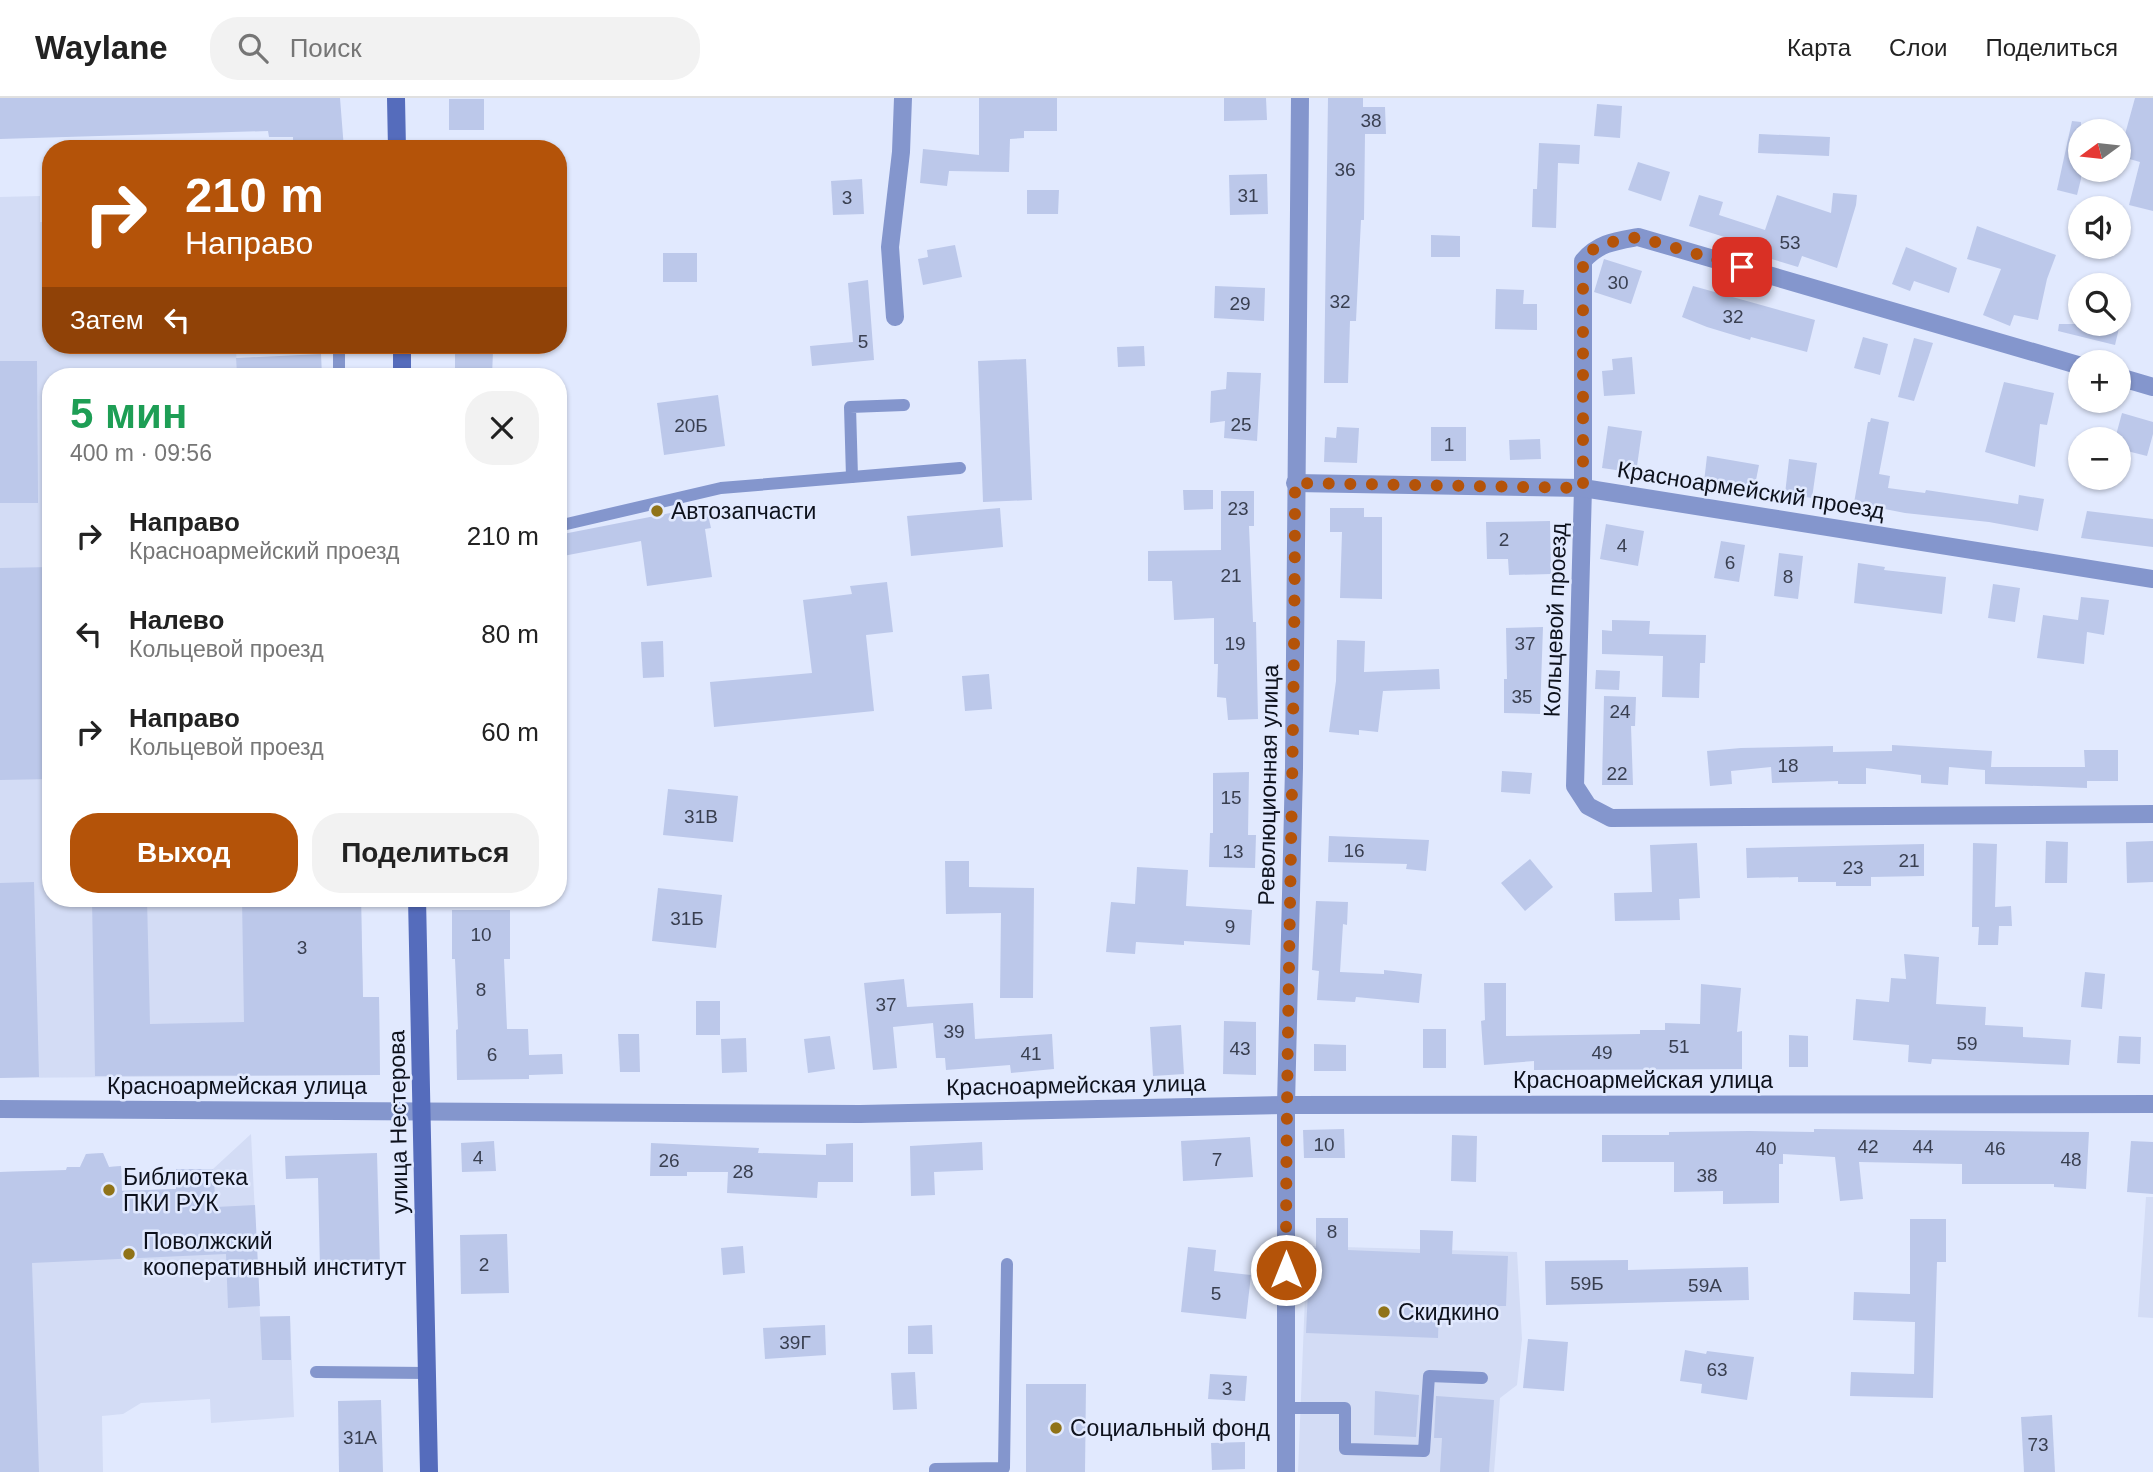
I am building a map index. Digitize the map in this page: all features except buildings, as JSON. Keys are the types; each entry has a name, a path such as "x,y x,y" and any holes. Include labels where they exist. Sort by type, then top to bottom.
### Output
{"main road":[{"path":"396,98 397,140"},
{"name":"улица Нестерова","path":"417,907 429,1472"}],"street":[{"path":"895,317 890,247 904,98"},
{"name":"Революционная улица","path":"1286,1472 1286,1105 1294,768 1300,98"},
{"name":"Кольцевой проезд","path":"2068,362 1638,237 1606,243 1592,250 1583,261 1583,488 1575,786 1588,806 1611,818 2153,814"},
{"path":"2131,381 2153,387"},
{"name":"Красноармейский проезд","path":"1295,483 1583,488 2153,579"},
{"name":"Красноармейская улица","path":"0,1109 860,1114 1286,1105 2153,1104"}],"lane":[{"path":"852,477 850,407 905,405"},
{"path":"567,524 721,488 960,468"},
{"path":"935,1472 935,1469 1004,1468 1007,1264"},
{"path":"316,1372 428,1373"},
{"path":"1286,1408 1345,1408 1345,1450 1424,1451 1429,1376 1482,1378"}],"shaded area":[{"path":"40,196 42,354 236,354 237,368 42,368 42,907 361,907 363,997 379,997 380,1075 0,1078 0,197"},
{"name":"Поволжский кооперативный институт","path":"251,1134 260,1316 290,1316 294,1417 211,1423 210,1399 141,1403 123,1414 102,1416 103,1472 0,1472 0,1172 39,1171 41,1192 65,1176 67,1167 80,1167 86,1154 103,1153 109,1167 121,1166 122,1178 111,1191 176,1189 176,1169 213,1169"},
{"path":"2146,1197 2153,1197 2153,1318 2138,1317"},
{"path":"1307,1246 1517,1252 1522,1339 1517,1385 1500,1398 1494,1472 1298,1472"}],"place":[{"name":"Автозапчасти","path":"657,511"},
{"name":"Библиотека ПКИ РУК","path":"109,1190"},
{"name":"Поволжский кооперативный институт","path":"129,1254"},
{"name":"Скидкино","path":"1384,1312"},
{"name":"Социальный фонд","path":"1056,1428"}],"route":[{"path":"1286,1270 1286,1105 1294,768 1295,483 1583,488 1583,261 1592,250 1606,243 1638,237 1742,267"}]}
